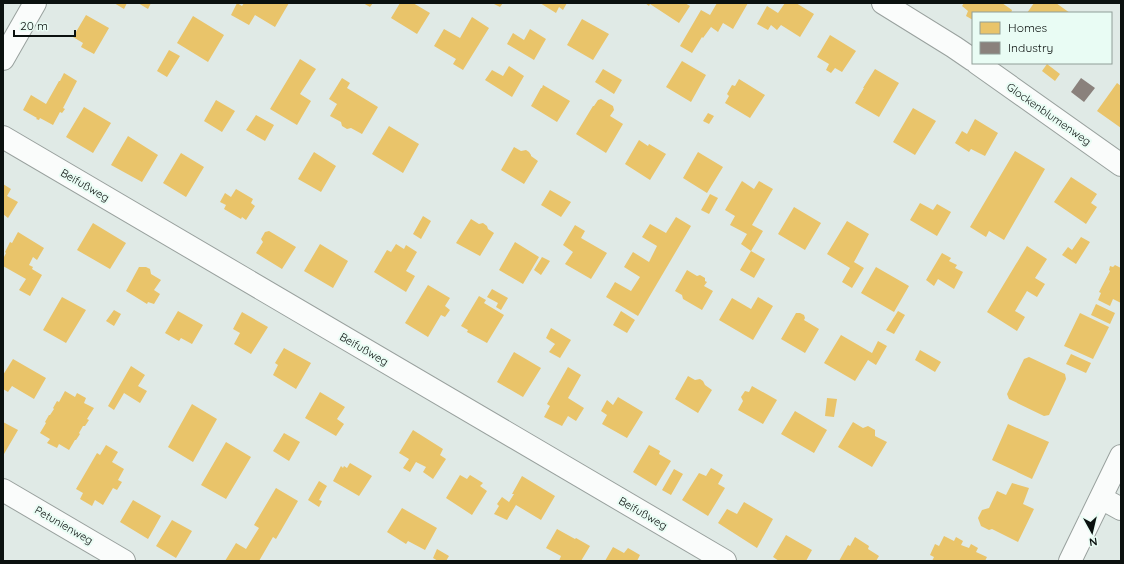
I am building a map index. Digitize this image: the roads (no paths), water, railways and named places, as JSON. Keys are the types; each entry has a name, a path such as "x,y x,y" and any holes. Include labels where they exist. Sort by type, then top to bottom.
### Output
{"street":[{"path":"3,59 35,3"},
{"path":"883,3 972,59"},
{"name":"Glockenblumenweg","path":"978,64 1121,165"},
{"name":"Beifußweg","path":"3,137 725,561"},
{"path":"1070,561 1121,456"},
{"name":"Petunienweg","path":"3,490 124,561"},
{"path":"1101,498 1121,509"}]}
